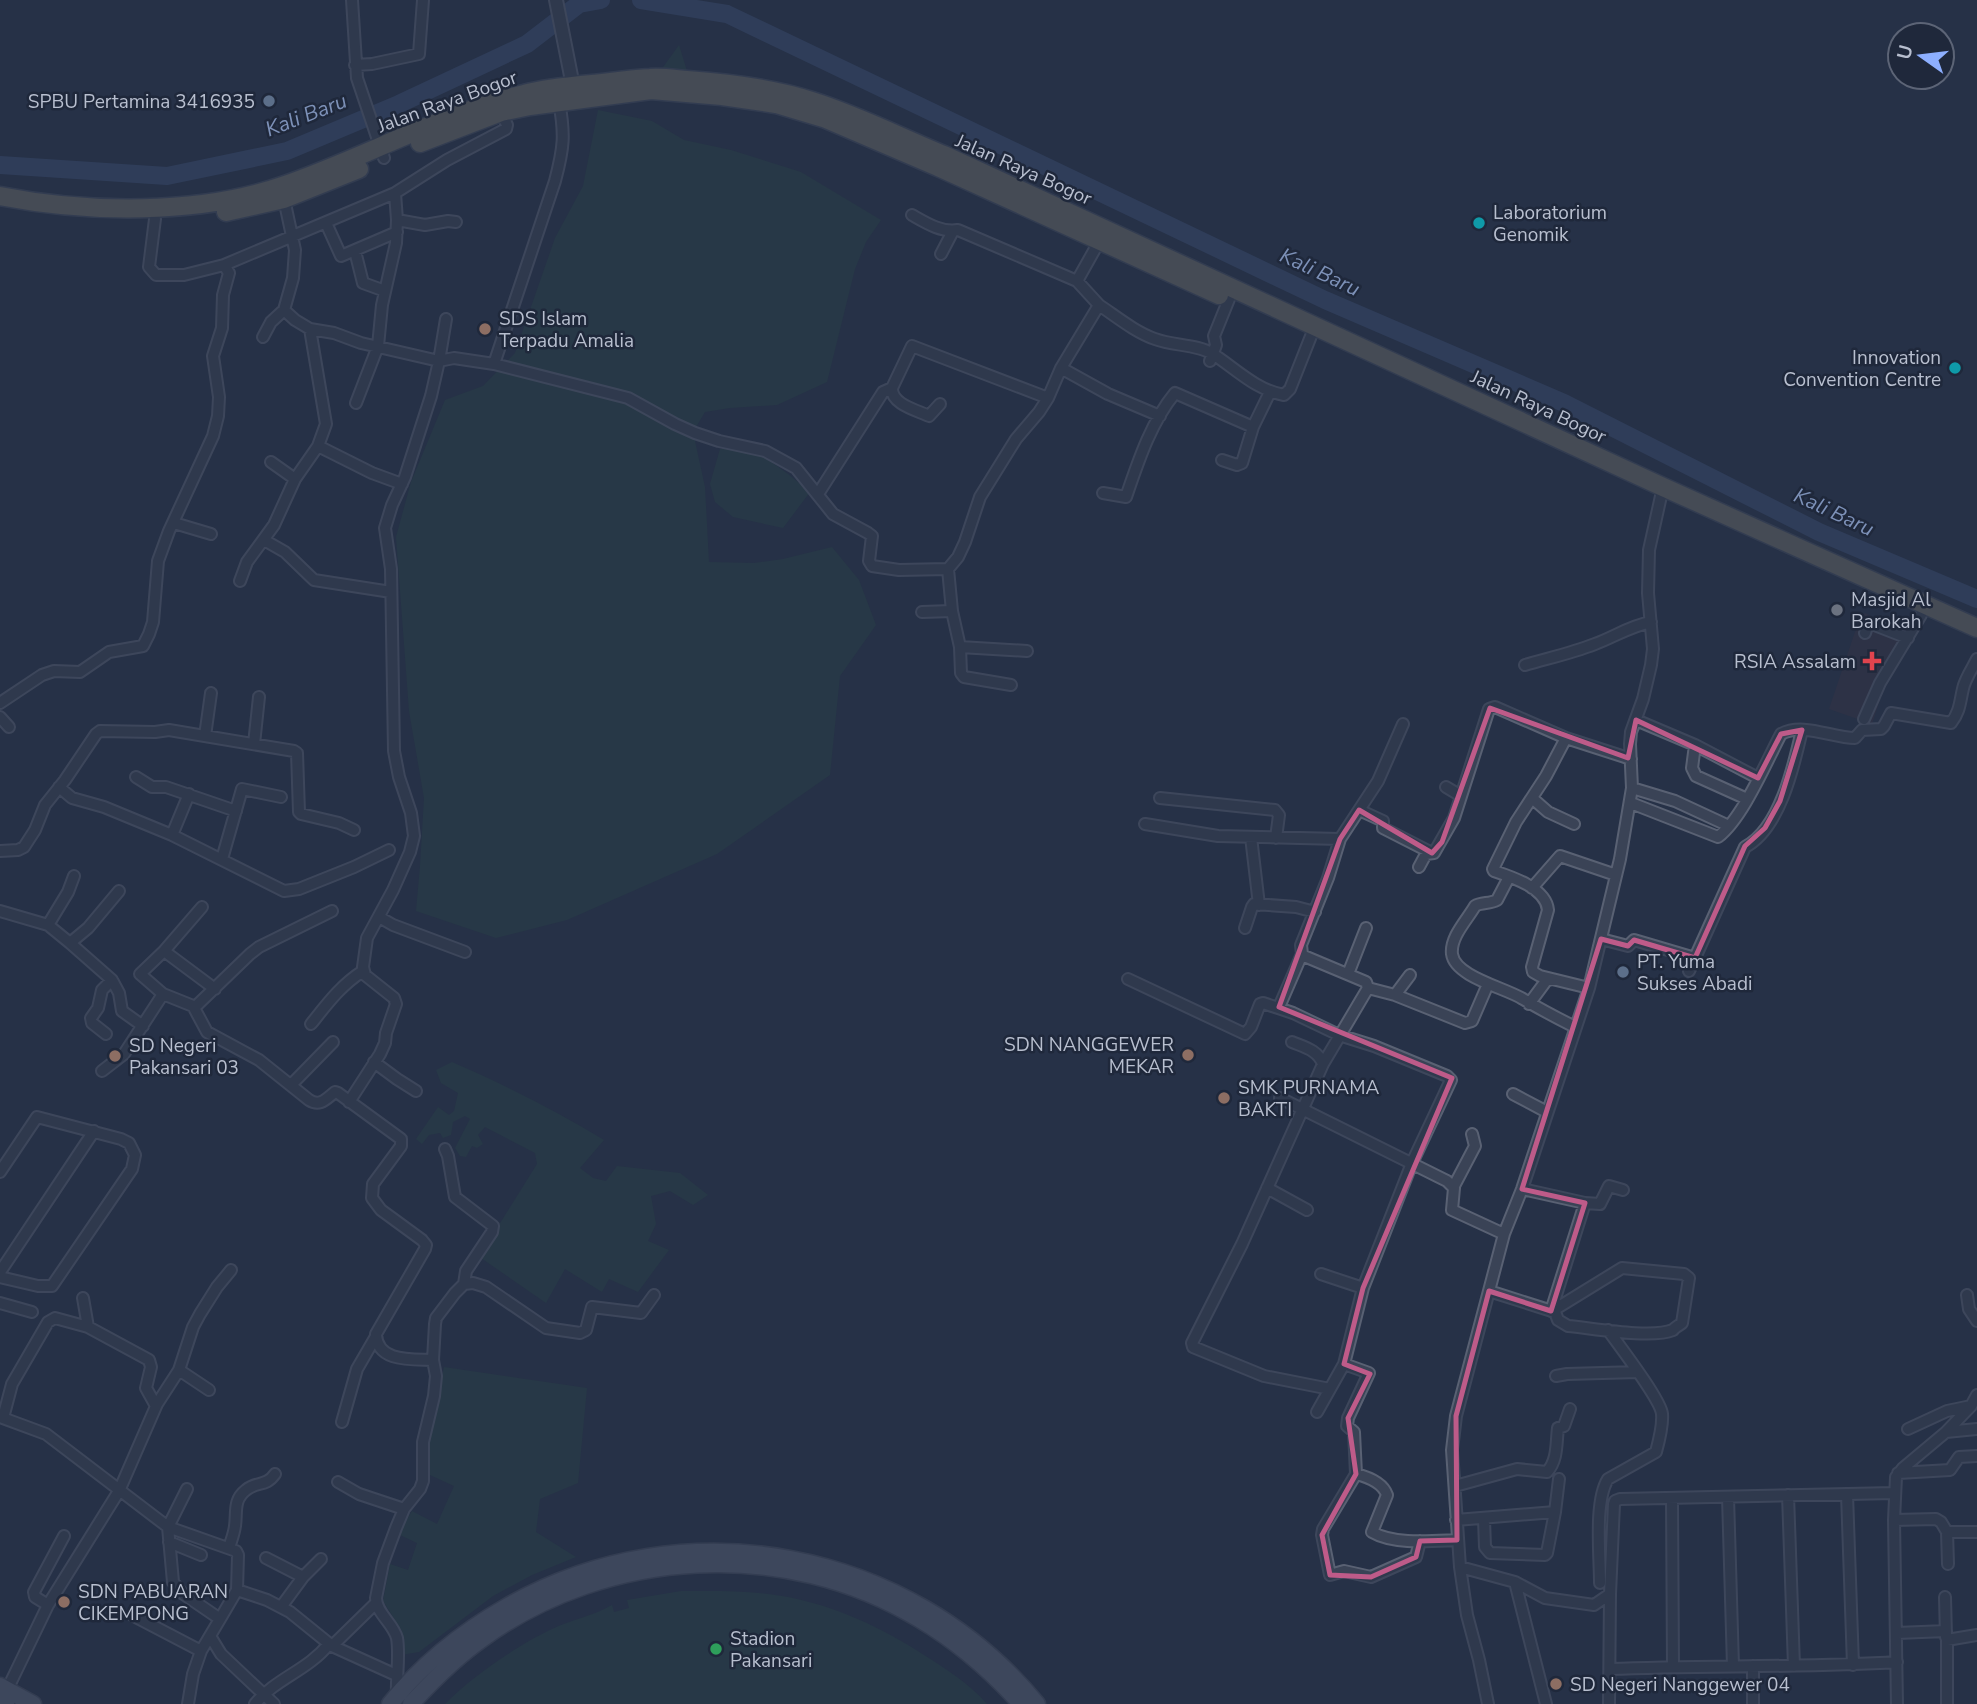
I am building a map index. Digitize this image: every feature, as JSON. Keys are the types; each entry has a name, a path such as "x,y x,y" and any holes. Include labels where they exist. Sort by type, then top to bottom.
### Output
{"highway":[{"name":"Jalan Raya Bogor","path":"0,208 79,218 166,214 281,187 496,101 573,86 651,78 728,84 774,91 829,106 893,134 1229,299 1662,493 1977,628"},
{"name":"Jalan Raya Bogor","path":"0,196 34,203 166,214 213,215 284,199 346,175 380,146 501,113 559,101 651,90 776,104 827,119 1092,232 1977,640"}],"main road":[{"path":"400,1701 430,1673 456,1640 489,1616 562,1580 642,1557 727,1551 811,1562 852,1574 892,1591 965,1634 999,1662 1037,1704"},
{"path":"430,1673 511,1620 572,1590 654,1568 700,1564 745,1565 790,1570 835,1581 877,1597 918,1618 956,1643 991,1672 1021,1704"},
{"path":"3,1695 33,1704"}],"street":[{"path":"352,0 355,65 380,146"},
{"path":"355,65 419,54 423,0"},
{"path":"556,0 573,86"},
{"path":"494,364 562,153 564,131 559,101"},
{"path":"166,214 149,267 156,275 184,275 224,265 395,193 447,160 506,129 507,125 501,113"},
{"path":"356,403 378,346 382,305 396,243 395,193"},
{"path":"263,337 271,322 284,310 294,270 295,250 284,199"},
{"path":"912,215 939,228 958,230 1077,281 1099,305 1141,333 1211,358 1270,392 1284,396 1290,389 1311,336"},
{"path":"326,223 341,257 397,226 425,225 447,220 456,222"},
{"path":"941,254 953,231"},
{"path":"1077,281 1092,232"},
{"path":"355,251 363,283 385,290"},
{"path":"0,703 42,675 54,671 80,672 109,652 143,646 153,622 158,561 213,436 218,415 219,397 213,356 222,328 223,295 229,273 224,265"},
{"path":"1211,358 1216,345 1214,336 1229,299"},
{"path":"1011,685 964,677 961,673 960,647 952,611 948,569 965,542 980,497 1016,439 1048,398 1061,368 1099,305"},
{"path":"284,310 310,329 334,333 361,343 439,361 454,358 494,364 628,398 695,433 765,451 796,468 833,514 872,536 869,561 872,566 899,570 948,569"},
{"path":"349,1102 385,1043 396,1001 363,971 367,938 410,852 414,836 411,813 394,751 391,569 385,528 431,396 446,319"},
{"path":"240,581 247,562 274,526 295,479 318,446 326,424 310,329"},
{"path":"940,404 929,416 896,400 892,394 892,388 912,346 1048,398"},
{"path":"1061,368 1108,394 1160,416"},
{"path":"818,494 883,392 892,388"},
{"path":"1222,460 1237,466 1242,463 1253,426 1270,392"},
{"path":"1103,493 1125,497 1145,446 1174,394 1253,426"},
{"path":"318,446 372,473 402,484"},
{"path":"271,462 295,479"},
{"path":"1488,1704 1467,1615 1457,1540 1452,1450 1456,1416 1504,1234 1522,1189 1589,988 1616,875 1631,803 1631,732 1651,665 1653,649 1648,593 1650,550 1662,493"},
{"path":"174,523 211,534"},
{"path":"264,540 285,552 314,580 391,592"},
{"path":"922,612 952,611"},
{"path":"1864,719 1873,694 1922,615"},
{"path":"1525,665 1570,654 1629,628 1651,622"},
{"path":"1865,633 1868,624 1872,624 1908,638"},
{"path":"960,647 1027,651"},
{"path":"1631,803 1715,837 1721,835 1747,799 1781,734 1802,730 1855,738 1862,730 1881,729 1891,713 1951,723 1955,720 1963,696 1963,687 1977,659"},
{"path":"205,736 211,693"},
{"path":"254,744 259,697"},
{"path":"1433,854 1454,818 1490,708 1499,709 1566,738 1631,759"},
{"path":"0,716 9,727"},
{"path":"1636,720 1695,745 1758,778"},
{"path":"1279,1007 1302,954 1301,945 1340,839 1378,781 1403,724"},
{"path":"0,852 24,847 35,830 45,805 100,731 169,730 296,752 299,812 340,823 354,830"},
{"path":"1689,971 1745,847 1765,828 1780,801 1802,730"},
{"path":"1566,738 1546,776 1516,822 1493,869 1532,888 1547,903 1548,910 1532,970 1540,976 1589,988"},
{"path":"1695,745 1692,768 1696,776 1747,799"},
{"path":"136,777 152,787 166,787 236,811"},
{"path":"59,787 72,798 104,807 172,835 273,887 289,891 354,867 389,850"},
{"path":"1446,787 1461,796"},
{"path":"1632,788 1675,801 1729,826"},
{"path":"222,859 242,789 281,797"},
{"path":"172,835 189,794"},
{"path":"1160,798 1275,810 1279,815 1276,838"},
{"path":"1532,798 1548,812 1574,824"},
{"path":"1359,810 1383,821 1383,828 1433,854"},
{"path":"1145,824 1218,836 1340,839"},
{"path":"1251,837 1259,905"},
{"path":"1419,867 1426,854 1433,854"},
{"path":"1532,888 1560,856 1616,875"},
{"path":"48,925 68,892 74,876"},
{"path":"1509,877 1497,900 1475,906 1455,939 1452,948 1454,959 1459,967 1488,984 1575,1027"},
{"path":"70,943 88,928 119,891"},
{"path":"1245,928 1254,904 1296,907 1315,912"},
{"path":"201,907 164,951 140,974 163,994 194,1008 207,1032 259,1060 315,1103 325,1101 336,1092 401,1140 401,1146 373,1184 372,1198 381,1210 426,1245 355,1373 342,1422"},
{"path":"0,911 48,925 112,980 119,993 122,1011 143,1026"},
{"path":"194,1008 259,947 332,911"},
{"path":"379,917 393,925 465,952"},
{"path":"1348,974 1366,928"},
{"path":"1601,939 1628,946 1634,940 1695,958"},
{"path":"164,951 215,989"},
{"path":"1302,954 1366,982 1368,988"},
{"path":"311,1024 332,997 363,971"},
{"path":"1395,995 1410,975"},
{"path":"1129,979 1245,1034 1260,1004 1279,1007 1339,1035 1374,1046 1451,1080 1412,1163 1363,1288 1344,1364 1317,1412"},
{"path":"1529,1004 1546,981 1551,979"},
{"path":"106,1034 92,1023 91,1018 98,1008 102,990 112,980"},
{"path":"1368,988 1395,995 1468,1023 1475,1016 1488,984"},
{"path":"1330,1389 1264,1376 1192,1347 1194,1338 1242,1244 1322,1065 1368,988"},
{"path":"102,1071 124,1054 163,994"},
{"path":"291,1085 333,1042"},
{"path":"1292,1042 1314,1051 1319,1055 1322,1065"},
{"path":"374,1062 416,1091"},
{"path":"1513,1094 1547,1112"},
{"path":"1280,1098 1454,1186"},
{"path":"0,1172 37,1117 129,1143 135,1155 132,1169 52,1286 38,1286 0,1277"},
{"path":"0,1272 94,1131"},
{"path":"1472,1134 1475,1146 1454,1186 1452,1210 1504,1234"},
{"path":"255,1704 264,1693 308,1665 376,1604 383,1563 404,1509 423,1481 423,1442 436,1376 436,1318 464,1284 466,1271 492,1232 493,1226 455,1196 445,1149"},
{"path":"1522,1189 1585,1203 1601,1203 1609,1185 1623,1190"},
{"path":"1267,1188 1307,1210"},
{"path":"1553,1312 1585,1203"},
{"path":"1489,1291 1553,1312 1558,1320 1568,1326 1639,1333 1673,1330 1682,1323 1688,1277 1684,1274 1620,1268 1553,1312"},
{"path":"3,1695 48,1605 119,1491 156,1406 179,1370 193,1327 216,1287 231,1270"},
{"path":"1321,1274 1363,1288"},
{"path":"464,1284 473,1283 486,1287 546,1328 580,1333 586,1330 592,1307 641,1313 654,1295"},
{"path":"1967,1295 1969,1309 1977,1321"},
{"path":"83,1298 88,1328"},
{"path":"0,1303 32,1312"},
{"path":"156,1406 145,1385 151,1367 149,1360 88,1328 55,1318 48,1322 12,1384 2,1418 46,1434 168,1527 236,1551 237,1590 201,1651 193,1674 188,1704"},
{"path":"1600,1583 1599,1517 1605,1485 1608,1479 1650,1456 1657,1449 1662,1412 1608,1330"},
{"path":"375,1338 381,1349 390,1356 434,1362"},
{"path":"1344,1364 1369,1373 1348,1418 1347,1426 1354,1432 1356,1474 1322,1535 1330,1575 1344,1571 1371,1577 1416,1557 1420,1541"},
{"path":"179,1370 209,1390"},
{"path":"1556,1376 1638,1373"},
{"path":"1897,1704 1894,1482 1898,1473 1946,1432 1971,1406 1977,1395"},
{"path":"1908,1429 1947,1410 1971,1406"},
{"path":"1455,1486 1517,1469 1547,1472 1552,1466 1556,1451 1557,1429 1564,1426 1570,1409"},
{"path":"1946,1432 1977,1429"},
{"path":"1898,1473 1950,1470 1957,1458 1977,1455"},
{"path":"229,1548 240,1496 252,1486 264,1484 275,1474"},
{"path":"1356,1474 1367,1476 1387,1491 1372,1532 1390,1538 1420,1541 1457,1540"},
{"path":"1485,1519 1485,1547 1490,1553 1545,1555 1559,1479"},
{"path":"338,1482 359,1494 404,1509"},
{"path":"187,1489 168,1527 171,1576 176,1587 220,1619"},
{"path":"1609,1704 1614,1503 1620,1499 1894,1493"},
{"path":"1847,1494 1853,1665"},
{"path":"1787,1495 1794,1666"},
{"path":"1728,1497 1733,1666"},
{"path":"1672,1498 1673,1667"},
{"path":"1456,1520 1555,1512"},
{"path":"1894,1520 1936,1519 1941,1522 1947,1532 1948,1564"},
{"path":"1947,1532 1977,1532"},
{"path":"48,1605 35,1597 34,1592 64,1536"},
{"path":"169,1542 201,1555"},
{"path":"266,1559 303,1577"},
{"path":"281,1607 303,1577 321,1559"},
{"path":"1460,1567 1515,1582 1545,1598 1594,1605 1610,1620"},
{"path":"1515,1582 1545,1704"},
{"path":"237,1590 281,1607 331,1645 396,1675"},
{"path":"1594,1605 1610,1594"},
{"path":"1945,1597 1947,1704"},
{"path":"376,1604 397,1639 396,1675 400,1701"},
{"path":"132,1615 201,1651"},
{"path":"1896,1633 1977,1635"},
{"path":"210,1636 227,1661 274,1704"},
{"path":"1610,1669 1897,1662"},
{"path":"1753,1666 1753,1704"}],"highlighted area":[{"path":"1490,708 1628,758 1636,720 1758,778 1781,734 1802,730 1780,801 1765,828 1745,846 1695,958 1634,940 1628,946 1601,939 1522,1189 1585,1203 1551,1311 1489,1291 1456,1416 1457,1540 1420,1541 1416,1557 1371,1577 1330,1575 1322,1535 1356,1474 1348,1418 1370,1374 1344,1364 1363,1288 1452,1078 1279,1007 1340,839 1359,810 1432,853 1442,842"}],"shaded area":[{"name":"RSIA Assalam","path":"1865,613 1912,637 1885,684 1872,724 1829,709 1855,632"}],"green space":[{"path":"679,45 687,71 661,70"},
{"path":"598,110 652,121 684,140 731,150 801,172 881,220 866,242 855,269 827,382 777,405 705,412 693,432 705,487 709,562 754,563 832,547 859,580 876,625 840,676 830,775 717,854 567,920 496,938 416,911 424,798 409,711 396,537 411,482 445,400 483,386 515,353 555,238 583,186"},
{"path":"752,448 810,492 783,528 733,517 715,502 710,484 720,449"},
{"path":"452,1062 530,1098 604,1140 580,1168 593,1178 606,1181 617,1166 680,1173 708,1195 693,1205 670,1191 651,1196 656,1224 648,1241 669,1250 638,1292 609,1279 602,1292 565,1269 546,1303 481,1258 482,1252 537,1164 535,1153 485,1127 478,1135 483,1144 477,1148 472,1146 466,1157 460,1156 455,1148 470,1119 465,1116 453,1122 451,1135 443,1138 440,1133 429,1135 422,1144 416,1139 438,1107 449,1115 454,1111 458,1093 441,1083 436,1070"},
{"path":"444,1367 587,1388 578,1483 540,1499 536,1532 576,1557 532,1575 493,1596 419,1652 401,1655 402,1631 383,1601 390,1564 408,1570 417,1543 398,1534 412,1511 437,1524 454,1486 430,1475 429,1439"},
{"name":"Stadion Pakansari","path":"681,1591 770,1594 838,1611 874,1626 908,1645 957,1677 987,1704 445,1704 496,1662 552,1629 612,1605 614,1612 629,1608 627,1600"}],"waterway":[{"name":"Kali Baru","path":"0,165 167,176 287,151 399,104 527,44 579,4 601,0"},
{"name":"Kali Baru","path":"641,0 727,14 1325,300 1564,403 1819,532 1977,599"}],"place":[{"name":"SPBU Pertamina 3416935","path":"269,101"},
{"name":"Laboratorium Genomik","path":"1479,223"},
{"name":"SDS Islam Terpadu Amalia","path":"485,329"},
{"name":"Innovation Convention Centre","path":"1955,368"},
{"name":"Masjid Al Barokah","path":"1837,610"},
{"name":"RSIA Assalam","path":"1872,661"},
{"name":"PT. Yuma Sukses Abadi","path":"1623,972"},
{"name":"SDN NANGGEWER MEKAR","path":"1188,1055"},
{"name":"SD Negeri Pakansari 03","path":"115,1056"},
{"name":"SMK PURNAMA BAKTI","path":"1224,1098"},
{"name":"SDN PABUARAN CIKEMPONG","path":"64,1602"},
{"name":"Stadion Pakansari","path":"716,1649"},
{"name":"SD Negeri Nanggewer 04","path":"1556,1684"}]}
